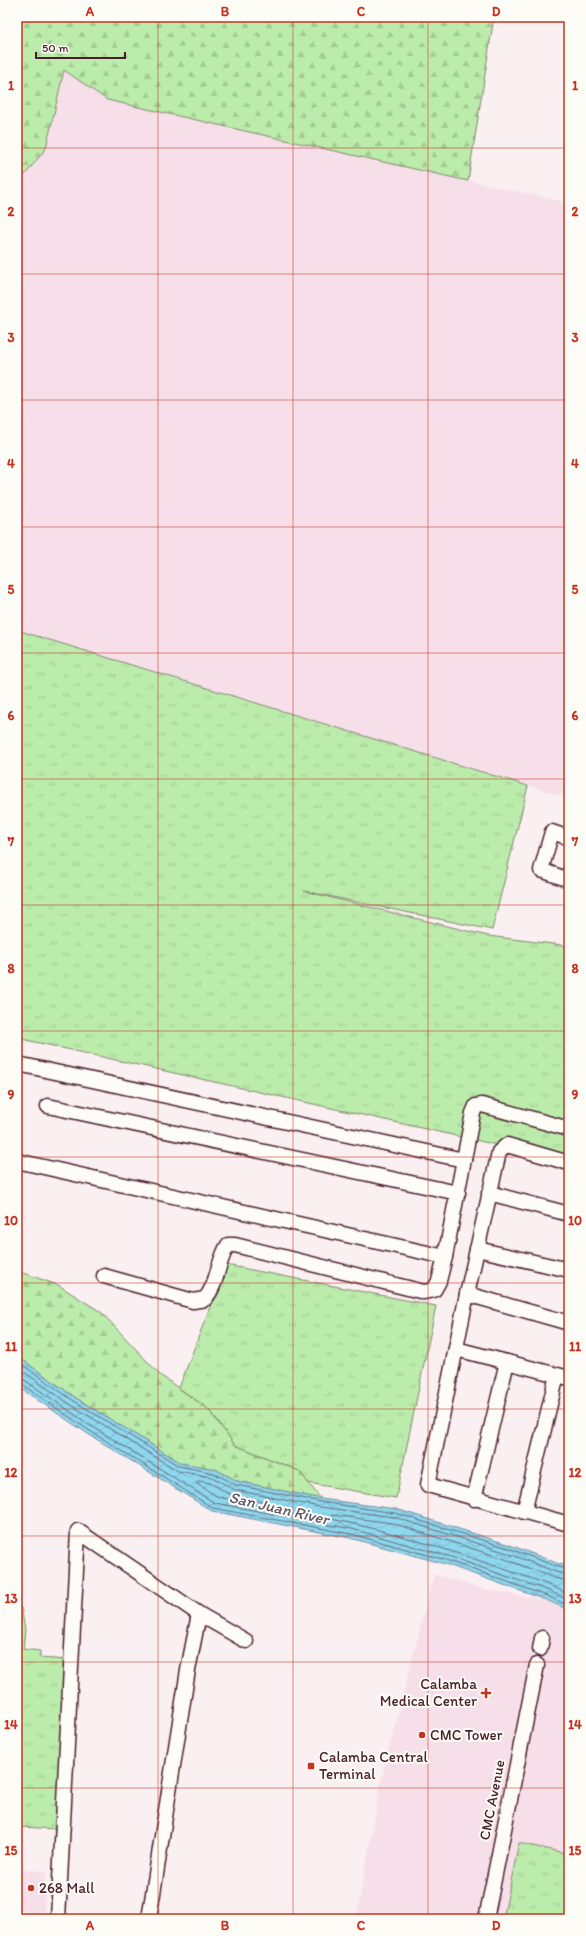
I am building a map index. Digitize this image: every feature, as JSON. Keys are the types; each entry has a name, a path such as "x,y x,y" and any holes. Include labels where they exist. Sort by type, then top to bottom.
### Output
{"street":[{"path":"569,838 552,832 541,870 569,880"},
{"path":"18,1064 464,1160"},
{"path":"104,1276 194,1301 205,1300 212,1292 222,1254 228,1245 235,1245 424,1292 434,1290 439,1281 445,1257 473,1113 476,1106 482,1105 569,1129"},
{"path":"48,1106 458,1193"},
{"path":"569,1162 507,1145 499,1152 476,1249 428,1485 474,1499 569,1524"},
{"path":"17,1161 445,1257"},
{"path":"489,1193 569,1214"},
{"path":"476,1249 569,1270"},
{"path":"467,1294 569,1323"},
{"path":"456,1349 563,1377 524,1512"},
{"path":"474,1499 507,1362"},
{"path":"58,1919 78,1531 200,1614 246,1641"},
{"path":"149,1919 188,1670 200,1614"},
{"name":"CMC Avenue","path":"486,1919 537,1665"}],"shaded area":[{"path":"64,70 107,100 569,203 569,798 17,630 17,179 25,175 46,148"},
{"name":"Calamba Medical Center","path":"434,1574 486,1590 546,1600 569,1610 569,1854 519,1843 503,1919 356,1919 382,1776"},
{"name":"268 Mall","path":"17,1870 46,1871 44,1918 37,1918 19,1908 20,1919 17,1919"}],"green space":[{"path":"17,17 494,17 468,181 107,100 64,70 46,148 25,175 17,179"},
{"path":"17,630 528,786 492,930 304,891 488,936 569,946 569,1161 17,1038"},
{"path":"226,1265 436,1306 396,1498 308,1483 299,1471 235,1445 208,1409 179,1388"},
{"path":"17,1271 58,1285 101,1312 160,1375 208,1409 235,1445 299,1471 321,1499 237,1481 215,1469 181,1463 76,1398 17,1356"},
{"path":"17,1607 21,1608 25,1629 23,1649 40,1651 40,1658 68,1660 59,1829 19,1827 17,1834"},
{"path":"519,1843 569,1854 569,1919 503,1919"}],"water":[{"name":"San Juan River","path":"17,1356 76,1398 181,1463 215,1469 237,1481 321,1499 396,1509 510,1545 559,1564 569,1566 569,1610 546,1600 445,1564 350,1538 212,1511 85,1432 17,1386"}],"place":[{"name":"Calamba Medical Center","path":"486,1693"},
{"name":"CMC Tower","path":"422,1735"},
{"name":"Calamba Central Terminal","path":"311,1766"},
{"name":"268 Mall","path":"31,1888"}]}
